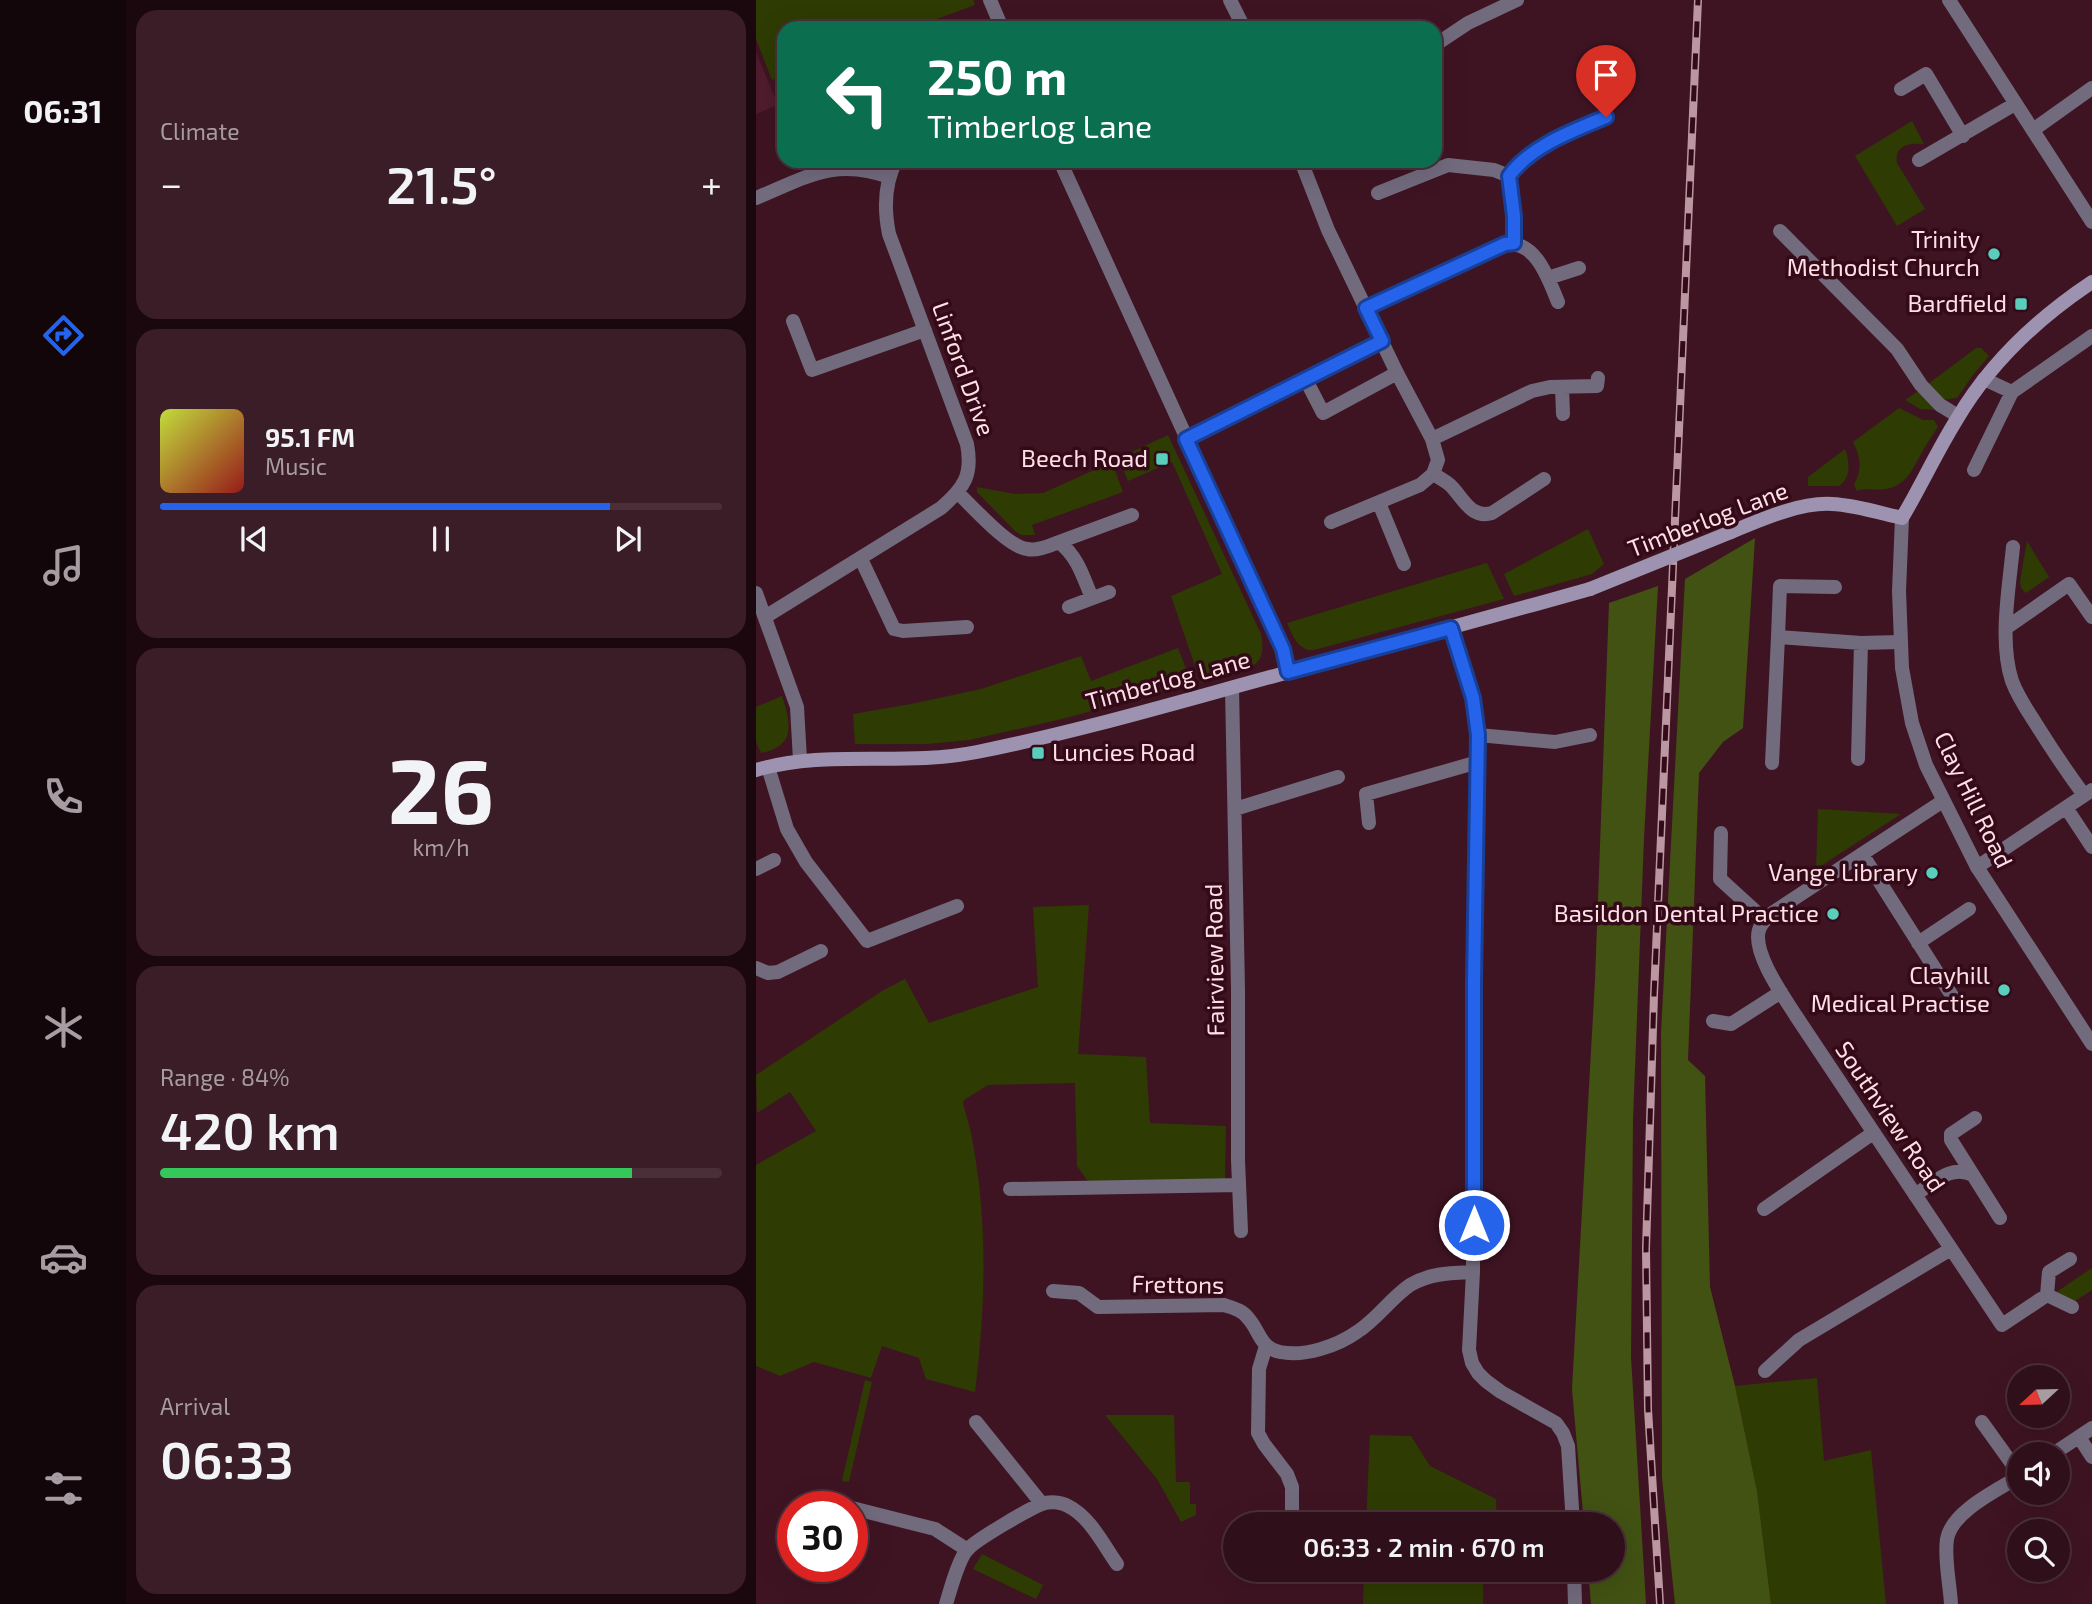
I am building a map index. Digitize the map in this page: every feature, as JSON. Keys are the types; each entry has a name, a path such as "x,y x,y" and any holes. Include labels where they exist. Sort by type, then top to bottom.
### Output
{"main road":[{"name":"Clay Hill Road","path":"1902,518 1958,416 1984,379 2037,324 2092,282"},
{"name":"Timberlog Lane","path":"762,768 800,760 916,760 972,753 1142,713 1590,589 1775,515 1830,504 1902,518"}],"street":[{"path":"990,0 999,21"},
{"path":"1230,0 1240,21"},
{"path":"1442,40 1468,23 1517,0"},
{"path":"1949,0 2092,222"},
{"path":"1901,89 1926,74 1963,136"},
{"path":"2033,130 2092,88"},
{"path":"1919,160 2015,104"},
{"path":"1514,243 1509,176 1527,156 1580,127 1606,117"},
{"path":"1442,167 1448,165 1494,170 1509,176"},
{"path":"756,198 836,168 856,168 889,177"},
{"name":"Linford Drive","path":"893,168 885,203 889,234 970,457 965,481 958,493"},
{"path":"1063,168 1283,649 1288,672"},
{"path":"1304,168 1328,230 1432,439 1437,460 1433,474 1414,489 1331,522"},
{"path":"1378,193 1440,168"},
{"path":"1780,231 1896,349 1920,385 1940,405 1958,416"},
{"path":"1366,308 1505,244 1514,243 1525,247 1534,256 1548,278 1558,302"},
{"path":"1548,278 1579,268"},
{"path":"793,321 812,370 925,330"},
{"path":"1974,470 2012,391 2092,336"},
{"path":"1186,439 1382,341"},
{"path":"1305,378 1323,413 1397,373"},
{"path":"1432,439 1532,391 1597,386 1598,378"},
{"path":"1984,379 2012,391"},
{"path":"1562,387 1563,414"},
{"path":"1433,474 1451,485 1470,509 1486,515 1544,480"},
{"path":"765,617 941,508 958,493 1012,544 1023,549 1037,550 1132,515"},
{"path":"1379,503 1404,564"},
{"name":"Clay Hill Road","path":"1902,518 1902,668 1912,723 1926,765 1977,867 2092,1044"},
{"path":"1059,542 1077,561 1092,598"},
{"path":"1977,867 2088,793 2057,758 2021,700 2012,680 2007,656 2006,628 2012,547"},
{"path":"861,559 894,629 903,631 967,627"},
{"path":"2006,628 2069,583 2092,617"},
{"path":"1772,763 1780,586 1835,587"},
{"path":"1069,607 1108,592"},
{"path":"756,593 797,707 800,760"},
{"path":"1451,628 1473,698 1478,735 1473,1272 1469,1350 1472,1363 1486,1381 1556,1423 1563,1433 1568,1446 1572,1512"},
{"path":"1778,637 1861,643 1900,642"},
{"path":"1858,759 1861,643"},
{"name":"Fairview Road","path":"1232,688 1241,1231"},
{"path":"1478,735 1555,742 1590,735"},
{"path":"1369,822 1366,793 1478,762"},
{"path":"762,768 787,830 806,862 867,941 957,906"},
{"path":"1236,809 1338,777"},
{"path":"1721,833 1720,879 1765,920 1943,802"},
{"path":"2067,809 2092,847"},
{"path":"1862,854 1956,1002"},
{"path":"756,869 774,860"},
{"path":"1917,943 1969,909"},
{"name":"Southview Road","path":"1765,920 1759,929 1758,942 1781,992 2002,1325 2047,1295"},
{"path":"756,968 768,973 778,972 821,951"},
{"path":"1713,1021 1731,1024 1781,992"},
{"path":"1975,1118 1951,1134 1951,1140 2000,1218"},
{"path":"1764,1209 1873,1133"},
{"path":"1915,1195 1950,1172 1958,1170 1973,1175"},
{"path":"1010,1189 1239,1185"},
{"path":"1765,1371 1799,1340 1951,1249"},
{"path":"2070,1259 2049,1272 2047,1295 2072,1307"},
{"path":"1292,1512 1292,1487 1287,1474 1258,1433 1259,1369 1266,1346 1280,1352 1305,1353 1330,1346 1357,1332 1409,1286 1443,1273 1473,1272"},
{"name":"Frettons","path":"1053,1291 1079,1293 1098,1307 1224,1305 1238,1310 1248,1318 1266,1346"},
{"path":"976,1422 1042,1504"},
{"path":"1982,1422 2007,1457"},
{"path":"2070,1443 2092,1429"},
{"path":"2079,1437 2092,1457"},
{"path":"1951,1604 1947,1553 1947,1539 1951,1527 1969,1509 2007,1484"},
{"path":"946,1604 966,1549 1042,1504 1059,1503 1077,1511 1086,1519 1117,1564"},
{"path":"868,1512 935,1529 966,1549"},
{"path":"1574,1582 1575,1604"}],"shaded area":[{"path":"756,52 777,105 756,114"}],"green space":[{"path":"756,0 973,0 975,5 931,21 777,21 777,78 772,80 756,39"},
{"path":"1912,121 1924,144 1904,146 1898,152 1897,163 1925,209 1897,226 1855,156"},
{"path":"1976,348 1981,348 1989,356 1957,398 1942,400 1928,384"},
{"path":"1920,390 1936,410 1920,409 1905,400"},
{"path":"1899,408 1923,420 1934,420 1938,427 1901,483 1886,489 1857,491 1854,485 1860,464 1853,442"},
{"path":"1168,435 1261,634 1261,656 1254,665 1201,683 1171,596 1222,574 1172,462 1128,481 1119,458"},
{"path":"1845,449 1848,469 1843,483 1839,486 1808,486 1808,477"},
{"path":"1112,462 1123,492 1032,525 1035,535 1021,535 1016,532 977,492 977,487 1015,494 1043,493"},
{"path":"1588,529 1604,564 1592,574 1514,596 1504,574"},
{"path":"1755,538 1743,728 1723,742 1699,773 1688,1060 1705,1076 1710,1287 1735,1386 1757,1491 1771,1604 1675,1604 1662,1478 1661,1033 1685,579"},
{"path":"2027,541 2049,577 2026,593 2021,588 2020,581"},
{"path":"1487,563 1504,599 1314,650 1300,645 1287,623"},
{"path":"1658,586 1644,838 1633,1119 1631,1357 1646,1604 1591,1604 1589,1582 1625,1582 1625,1512 1583,1512 1572,1389 1595,980 1609,603"},
{"path":"1178,648 1192,684 1062,719 969,740 927,744 855,744 853,714 981,689 1081,656 1091,681"},
{"path":"782,696 789,724 788,732 780,745 761,753 756,742 756,707"},
{"path":"1818,809 1901,814 1816,869"},
{"path":"1089,905 1078,1054 1146,1057 1150,1123 1226,1126 1225,1180 1093,1188 1077,1166 1075,1083 988,1085 963,1103 972,1138 983,1241 983,1301 975,1392 926,1379 919,1358 882,1346 871,1378 814,1362 780,1376 756,1366 756,1165 816,1131 790,1092 757,1113 756,1075 882,991 905,979 929,1023 1038,987 1033,907"},
{"path":"2092,1268 2092,1290 2075,1301 2055,1293"},
{"path":"1817,1378 1824,1461 1871,1450 1886,1604 1771,1604 1757,1492 1735,1386"},
{"path":"865,1380 872,1382 849,1482 842,1481"},
{"path":"1105,1415 1174,1415 1176,1482 1190,1482 1190,1504 1196,1504 1196,1515 1181,1522 1157,1479"},
{"path":"1370,1435 1411,1436 1430,1466 1496,1499 1497,1512 1367,1512"},
{"path":"982,1554 1043,1585 1036,1599 973,1569"},
{"path":"1364,1582 1483,1582 1483,1604 1363,1604"}],"railway":[{"path":"1660,1604 1648,1409 1646,1249 1654,995 1698,0"}],"place":[{"name":"Trinity Methodist Church","path":"1994,254"},
{"name":"Bardfield","path":"2021,304"},
{"name":"Beech Road","path":"1162,459"},
{"name":"Luncies Road","path":"1038,753"},
{"name":"Vange Library","path":"1932,873"},
{"name":"Basildon Dental Practice","path":"1833,914"},
{"name":"Clayhill Medical Practise","path":"2004,990"}],"route":[{"path":"1474,1225 1478,735 1473,698 1451,628 1288,672 1283,649 1186,439 1382,341 1366,308 1505,244 1514,243 1509,176 1527,156 1580,127 1606,117"}]}
